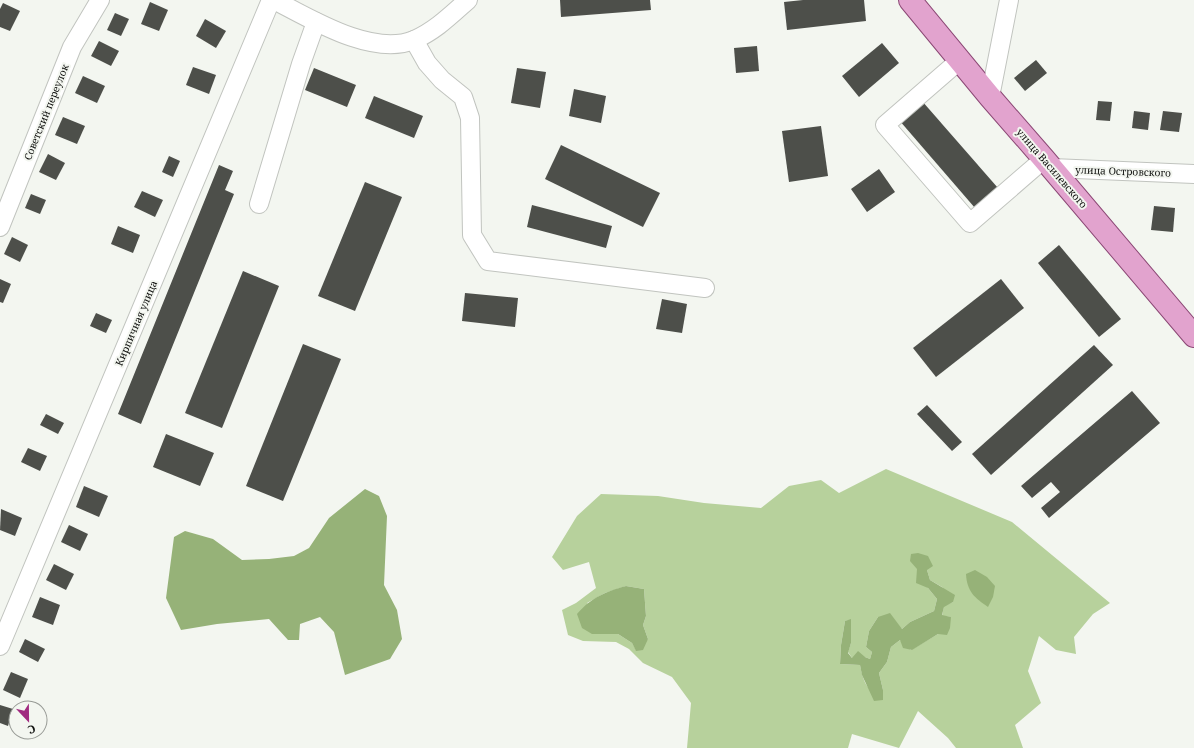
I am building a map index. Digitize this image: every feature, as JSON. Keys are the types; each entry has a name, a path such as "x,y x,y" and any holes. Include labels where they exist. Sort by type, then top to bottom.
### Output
{"main road":[{"name":"улица Василевского","path":"910,0 990,97 1193,333"}],"street":[{"name":"Советский переулок","path":"0,226 72,47 100,0"},
{"path":"273,0 316,22 355,38 374,44 388,45 414,40 444,21 468,0"},
{"name":"Кирпичная улица","path":"0,646 273,0"},
{"path":"990,97 1009,0"},
{"path":"259,204 301,64 316,22"},
{"path":"414,40 427,63 442,80 463,97 470,118 472,235 488,261 705,288"},
{"path":"960,60 885,125 970,223 1048,163"},
{"name":"улица Островского","path":"1048,163 1194,174"}],"shaded area":[{"path":"886,469 1012,522 1110,603 1093,614 1074,637 1076,654 1056,650 1039,636 1028,671 1041,703 1015,725 1023,748 956,748 948,738 918,711 899,748 852,734 848,748 687,748 691,703 672,677 643,663 629,649 616,642 583,641 568,635 562,610 576,603 596,588 589,562 563,570 552,557 577,516 601,494 658,496 704,503 761,508 789,486 821,480 839,493","holes":["917,569 927,570 930,580 942,587 953,602 944,606 942,616 951,617 938,634 911,650 900,640 891,647 887,662 879,673 883,690 882,700 867,686 860,665 840,664 841,645 845,621 851,620 851,643 848,652 852,658 865,657 870,659 872,652 866,647 869,631 878,617 902,629 910,622 934,611 937,599 928,588","626,586 644,589 646,616 643,625 648,639 636,650 632,643 618,634 587,603 605,593"]},
{"path":"365,489 379,496 387,516 384,585 397,610 402,639 390,659 345,675 334,632 320,617 300,624 299,640 288,640 269,619 217,624 181,630 166,598 174,537 185,531 213,539 242,560 294,556 309,548 329,518"},
{"path":"918,553 928,556 933,566 927,570 930,580 955,595 953,602 944,607 942,615 951,617 950,628 947,635 938,634 912,650 903,648 900,640 891,647 887,662 879,673 883,690 883,700 874,701 862,675 860,665 840,664 841,645 845,621 851,619 851,643 848,653 852,658 858,651 870,659 872,652 866,647 869,631 878,617 890,613 902,629 910,622 934,611 937,599 928,588 916,583 917,569 910,561 911,554"},
{"path":"975,570 987,577 995,586 993,597 988,607 972,594 968,585 966,574"},
{"path":"626,586 644,589 646,616 643,625 648,639 643,650 636,651 632,643 618,634 592,634 582,628 577,614 588,603 599,596"}],"building":[{"path":"560,0 650,0 651,10 561,17"},
{"path":"803,0 864,0 866,21 787,30 784,2"},
{"path":"150,2 168,10 159,31 141,24"},
{"path":"3,3 20,11 10,31 0,27 0,9"},
{"path":"115,13 129,19 121,36 107,30"},
{"path":"205,19 226,31 216,48 196,36"},
{"path":"99,41 119,51 111,66 91,56"},
{"path":"882,43 899,63 859,97 842,76"},
{"path":"757,46 759,71 736,73 734,48"},
{"path":"1036,60 1047,73 1025,91 1014,78"},
{"path":"193,67 216,75 209,94 186,85"},
{"path":"314,68 356,85 347,107 305,90"},
{"path":"517,68 546,72 540,108 511,103"},
{"path":"83,76 105,86 97,103 75,93"},
{"path":"574,89 606,96 601,123 569,116"},
{"path":"374,96 423,116 414,138 365,118"},
{"path":"922,101 998,188 975,208 899,120"},
{"path":"1098,101 1112,102 1110,121 1096,120"},
{"path":"1134,111 1150,113 1148,130 1132,128"},
{"path":"1163,111 1182,113 1179,132 1160,130"},
{"path":"63,117 85,126 77,144 55,135"},
{"path":"821,126 828,176 789,182 782,131"},
{"path":"561,145 660,193 643,227 545,179"},
{"path":"48,154 65,163 56,180 39,172"},
{"path":"169,156 180,161 173,177 162,172"},
{"path":"219,165 233,171 225,190 234,194 141,424 118,414"},
{"path":"879,169 895,192 867,212 851,189"},
{"path":"365,182 402,197 355,311 318,296"},
{"path":"142,191 163,200 155,217 134,207"},
{"path":"31,194 46,200 40,214 25,208"},
{"path":"532,205 612,226 606,248 527,227"},
{"path":"1154,206 1175,208 1173,232 1151,230"},
{"path":"118,226 140,235 133,253 111,244"},
{"path":"12,237 28,245 20,262 4,254"},
{"path":"1059,245 1121,319 1099,337 1038,263"},
{"path":"243,271 279,286 222,428 185,413"},
{"path":"0,279 11,284 3,303 0,302"},
{"path":"1001,279 1024,308 936,377 913,348"},
{"path":"465,293 518,298 515,327 462,321"},
{"path":"662,299 687,304 682,333 656,329"},
{"path":"96,313 112,320 106,333 90,326"},
{"path":"303,344 341,359 283,501 246,486"},
{"path":"1094,345 1113,365 991,475 972,454"},
{"path":"1132,391 1160,423 1049,518 1041,508 1060,492 1051,482 1032,498 1021,486"},
{"path":"927,405 962,442 952,451 917,414"},
{"path":"46,414 64,423 58,434 40,425"},
{"path":"166,434 214,453 200,486 153,467"},
{"path":"28,448 47,456 40,471 21,462"},
{"path":"84,486 108,496 99,517 76,507"},
{"path":"1,509 22,518 15,536 0,530"},
{"path":"69,525 88,534 80,551 61,542"},
{"path":"54,564 74,574 66,590 46,580"},
{"path":"40,597 60,605 53,625 32,617"},
{"path":"25,639 45,649 38,662 19,652"},
{"path":"11,672 28,679 20,698 3,690"},
{"path":"0,705 8,707 8,726 0,723"}]}
